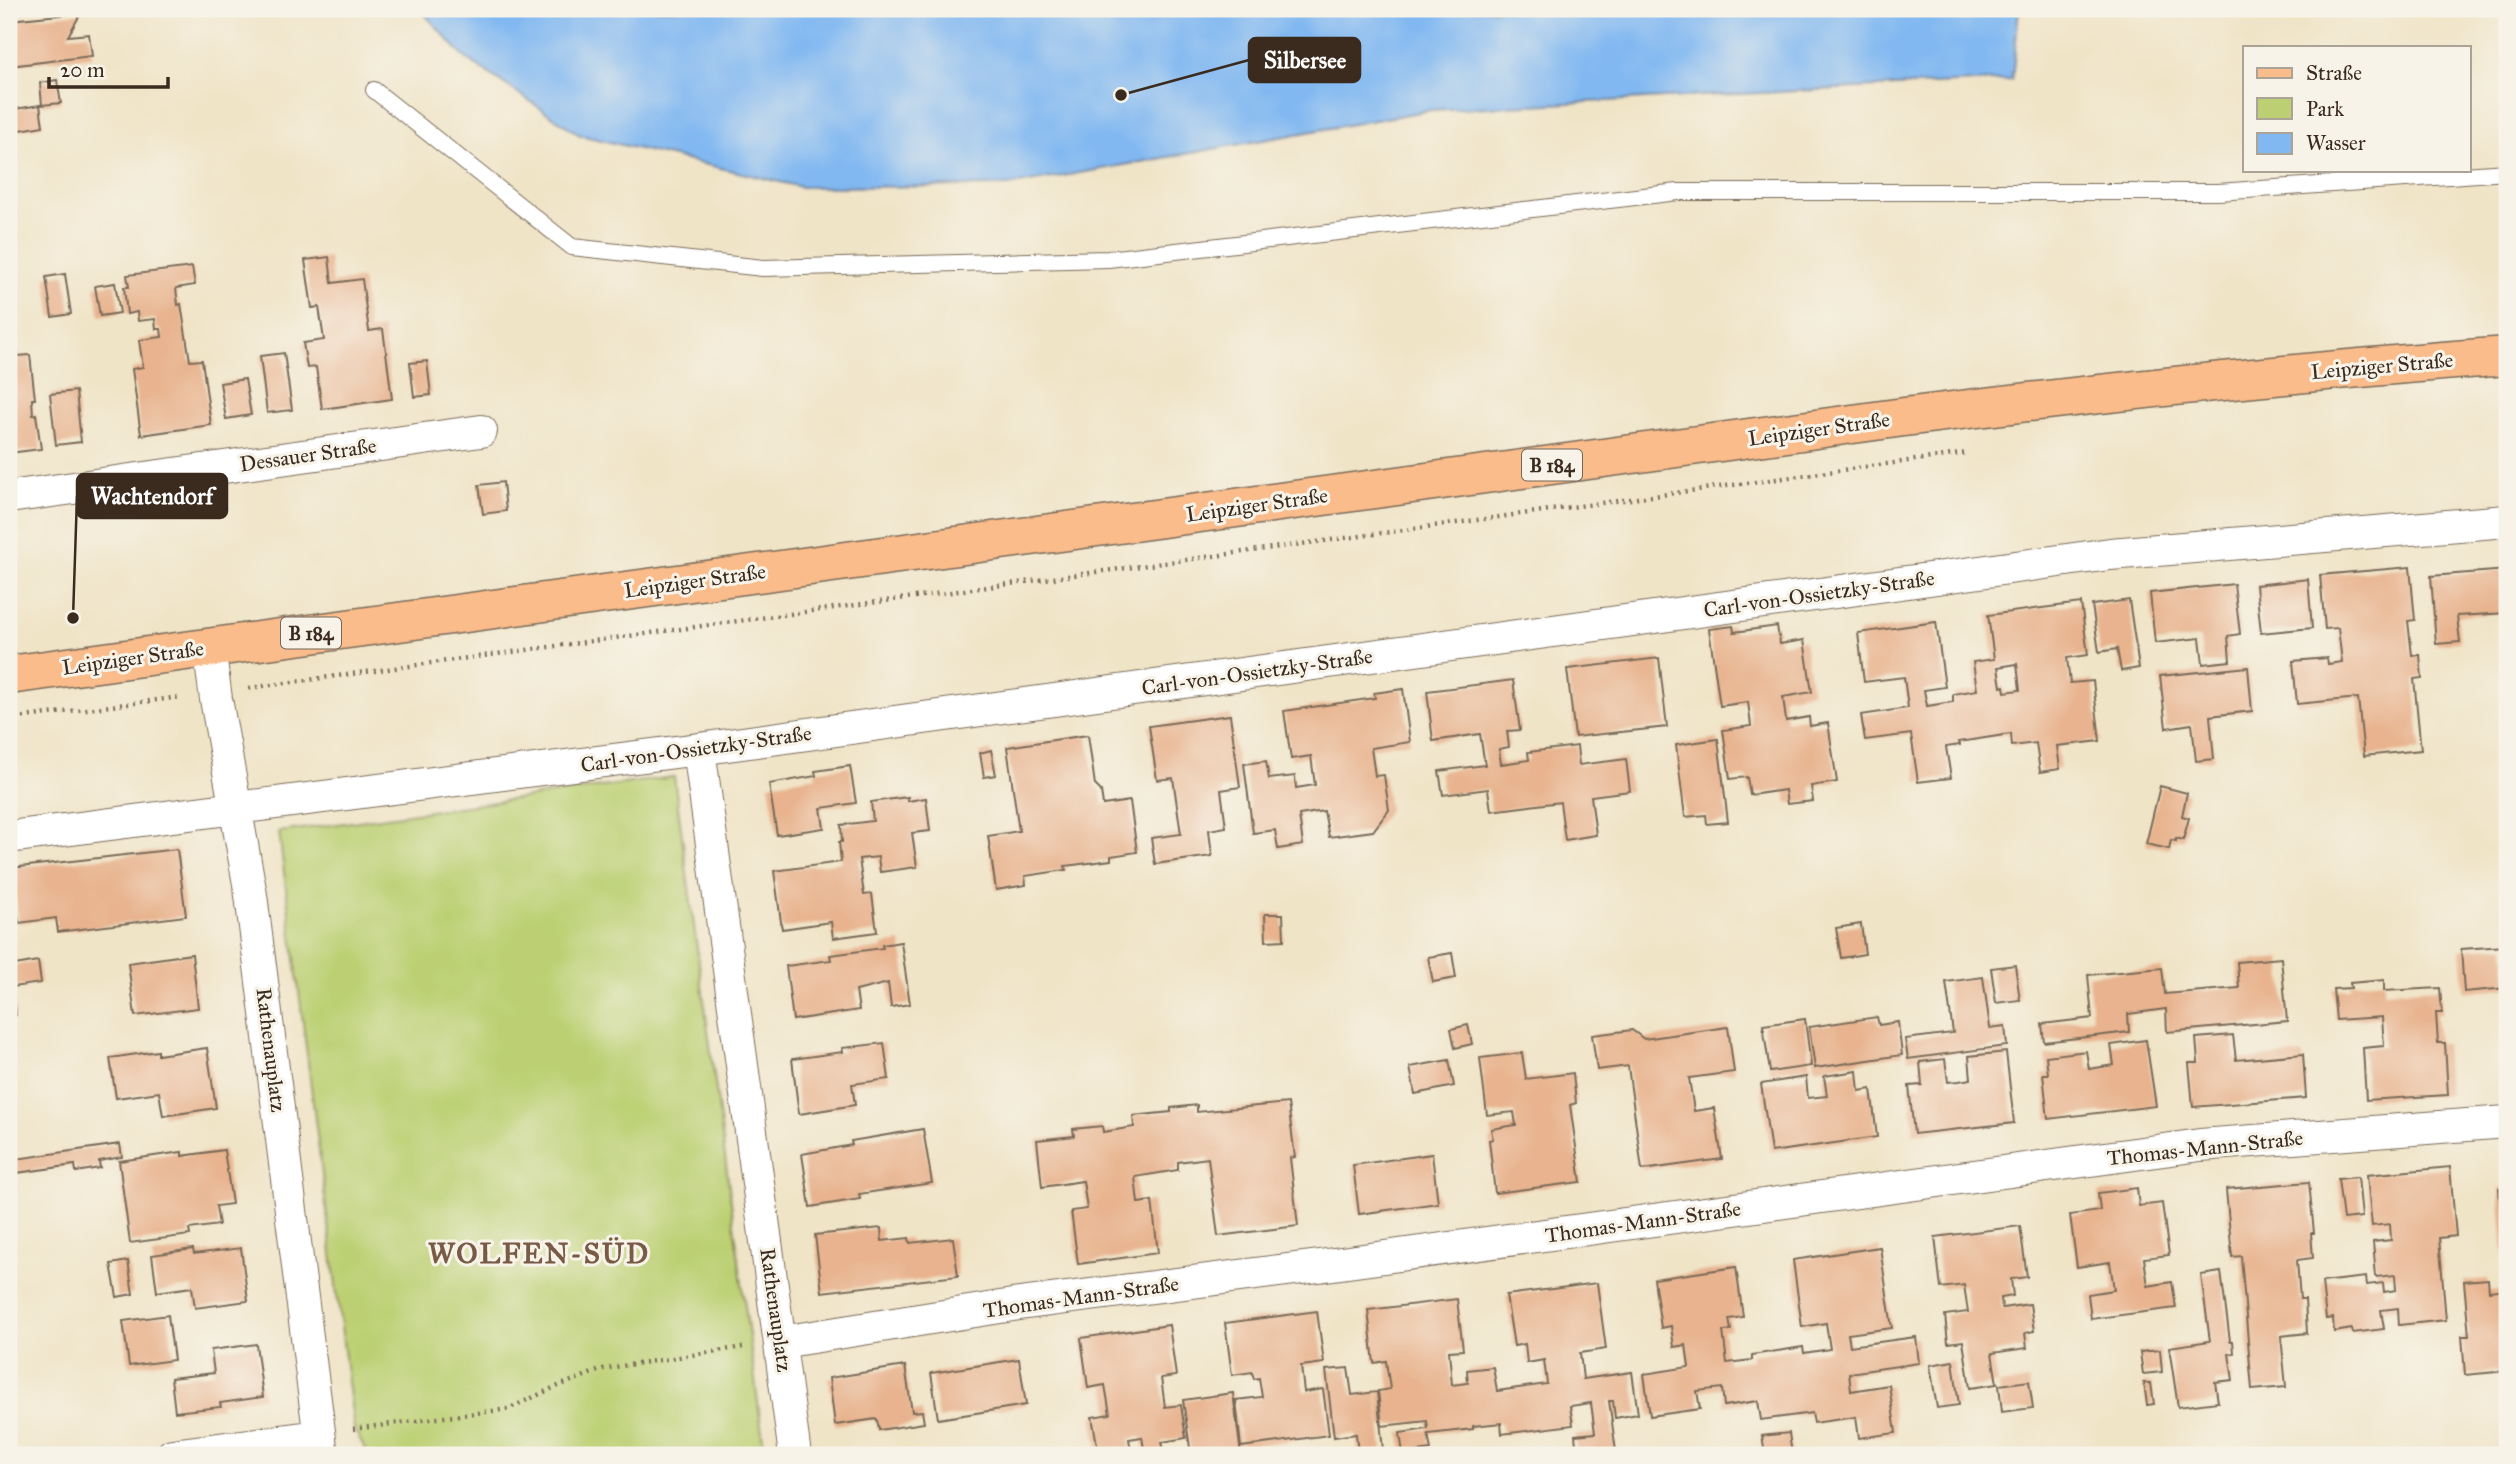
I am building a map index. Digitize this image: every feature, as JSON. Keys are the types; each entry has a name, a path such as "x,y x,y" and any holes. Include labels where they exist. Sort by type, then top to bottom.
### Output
{"main road":[{"name":"Leipziger Straße","path":"9,674 1904,417 2207,382 2507,356"}],"street":[{"name":"Dessauer Straße","path":"9,497 481,431"},
{"name":"Carl-von-Ossietzky-Straße","path":"9,837 699,749 2110,554 2507,521"},
{"name":"Rathenauplatz","path":"209,647 251,895 320,1446"},
{"name":"Rathenauplatz","path":"699,749 795,1455"},
{"name":"Thomas-Mann-Straße","path":"781,1342 1019,1304 1333,1264 2187,1147 2507,1122"},
{"path":"172,1455 320,1446"}],"lane":[{"path":"374,90 572,247 763,268 1108,259 1678,192 2218,192 2507,173"}],"path":[{"path":"9,719 1975,452"},
{"path":"320,1446 342,1430 508,1409 603,1369 728,1350"}],"green space":[{"path":"674,777 765,1455 368,1455 354,1429 279,832"}],"water":[{"path":"420,9 2019,9 2012,80 1431,110 1007,186 801,187 580,135 463,56"}],"building":[{"path":"81,13 68,36 89,34 92,56 9,66 9,20"},
{"path":"57,80 61,103 42,105 40,83"},
{"path":"40,105 43,126 9,132 9,110"},
{"path":"329,257 332,283 362,279 369,331 383,329 392,399 322,409 316,367 307,368 303,343 324,340 319,307 312,308 305,260"},
{"path":"192,267 195,285 176,288 178,305 181,304 190,361 202,360 211,425 141,435 132,369 143,367 139,340 162,337 161,329 156,329 155,319 138,321 137,312 127,314 124,287 129,287 127,275"},
{"path":"65,274 71,314 52,317 46,277"},
{"path":"115,283 120,313 100,316 95,286"},
{"path":"9,299 18,356 30,355 35,399 32,399 33,415 36,414 41,449 9,453"},
{"path":"284,353 292,410 267,413 260,356"},
{"path":"427,361 431,395 414,397 410,363"},
{"path":"245,379 251,415 226,419 220,383"},
{"path":"76,391 81,442 56,445 50,394"},
{"path":"503,482 506,511 483,514 479,485"},
{"path":"2410,567 2415,620 2408,621 2412,655 2420,655 2422,678 2414,679 2421,750 2364,756 2358,698 2297,704 2293,661 2327,658 2328,664 2342,662 2338,628 2325,629 2320,575"},
{"path":"2507,570 2507,613 2457,616 2460,642 2436,644 2431,576"},
{"path":"2308,579 2312,628 2261,633 2256,585"},
{"path":"2234,584 2240,634 2228,636 2230,661 2203,664 2200,638 2155,643 2150,593"},
{"path":"2129,600 2139,668 2121,671 2117,649 2099,652 2092,605"},
{"path":"2081,603 2088,655 2067,658 2070,683 2093,681 2100,741 2057,746 2060,769 2040,772 2036,743 2012,746 2011,734 1959,742 1960,745 1946,747 1951,778 1918,782 1911,734 1865,740 1861,715 1908,708 1904,677 1864,682 1858,633 1936,622 1945,687 1924,690 1927,706 1953,702 1953,694 1977,690 1973,662 1994,659 1988,615","holes":["2017,664 2020,690 2005,692 2004,686 2001,687 1998,667"]},
{"path":"1733,626 1734,632 1777,626 1780,644 1804,640 1812,692 1783,697 1786,721 1809,717 1810,726 1828,723 1837,782 1811,786 1813,801 1787,804 1785,790 1750,795 1747,777 1730,779 1723,730 1751,726 1748,702 1720,706 1709,629"},
{"path":"1659,658 1667,727 1575,737 1567,669"},
{"path":"2248,667 2252,711 2210,716 2214,759 2196,761 2192,724 2166,728 2160,676"},
{"path":"1513,680 1520,730 1507,731 1509,747 1499,749 1501,764 1529,760 1528,752 1577,746 1579,765 1626,759 1630,791 1591,796 1596,835 1565,840 1560,802 1491,811 1488,789 1443,795 1439,771 1485,765 1480,734 1433,741 1427,691"},
{"path":"1403,689 1410,742 1371,748 1375,776 1384,775 1389,810 1373,831 1329,837 1324,811 1299,815 1303,845 1278,849 1275,830 1253,833 1244,764 1266,761 1269,779 1295,776 1296,788 1315,785 1311,756 1291,759 1284,711 1375,698 1374,693"},
{"path":"1230,715 1240,787 1221,790 1226,827 1209,830 1212,856 1155,864 1151,838 1181,834 1173,778 1157,780 1149,726"},
{"path":"1088,735 1095,785 1101,791 1103,805 1130,801 1137,852 1111,856 1111,860 1065,866 1066,870 1025,876 1026,885 996,890 988,836 1019,831 1007,747"},
{"path":"1718,739 1728,822 1707,824 1706,815 1685,817 1676,745"},
{"path":"991,750 996,775 984,777 980,753"},
{"path":"850,766 856,803 821,808 824,828 777,835 769,784 816,776 815,771"},
{"path":"2160,786 2187,793 2182,816 2189,818 2183,840 2171,840 2169,849 2146,844"},
{"path":"908,797 908,801 926,798 930,831 912,833 917,867 880,872 878,857 859,859 864,895 872,894 877,932 833,938 831,922 782,929 774,871 841,862 841,825 873,821 871,802"},
{"path":"177,849 186,916 58,932 56,918 19,923 11,868"},
{"path":"1265,914 1283,914 1284,940 1266,941"},
{"path":"1861,924 1865,954 1841,958 1836,928"},
{"path":"9,931 12,931 16,960 9,961"},
{"path":"901,942 910,1004 891,1007 888,983 856,991 859,1010 793,1020 786,966 831,960 830,955 883,948 882,945"},
{"path":"2505,946 2507,988 2464,992 2461,949"},
{"path":"1452,953 1456,978 1433,982 1428,957"},
{"path":"192,954 198,1008 135,1016 128,963"},
{"path":"2281,958 2287,1021 2167,1032 2166,1009 2128,1014 2129,1032 2044,1042 2042,1024 2092,1018 2088,975 2162,968 2165,994 2239,988 2237,962"},
{"path":"38,961 41,983 12,987 16,1015 9,1017 9,966"},
{"path":"2015,965 2020,1000 1996,1003 1991,968"},
{"path":"1983,977 1990,1028 2005,1026 2007,1046 1908,1059 1905,1039 1953,1033 1946,982"},
{"path":"2384,980 2384,991 2440,988 2442,1013 2436,1013 2438,1043 2445,1043 2448,1095 2366,1100 2363,1048 2384,1046 2382,1017 2336,1020 2333,989 2351,988 2350,983"},
{"path":"1877,1017 1879,1025 1898,1022 1902,1055 1815,1068 1809,1027"},
{"path":"1805,1019 1811,1066 1770,1072 1763,1025"},
{"path":"1468,1025 1472,1044 1455,1048 1451,1029"},
{"path":"1728,1027 1734,1072 1689,1078 1694,1111 1714,1108 1722,1159 1642,1170 1628,1066 1597,1070 1592,1035 1632,1030 1644,1039"},
{"path":"2233,1035 2236,1060 2303,1054 2306,1098 2193,1107 2189,1063 2198,1063 2196,1038"},
{"path":"2146,1040 2156,1106 2048,1119 2043,1074 2048,1074 2046,1056 2086,1051 2089,1069 2114,1065 2111,1045"},
{"path":"884,1043 889,1079 852,1084 855,1105 799,1114 792,1059 843,1052 842,1048"},
{"path":"207,1048 216,1108 163,1116 159,1092 116,1098 110,1058"},
{"path":"2006,1052 2014,1123 1914,1134 1909,1086 1922,1085 1920,1062 1945,1059 1948,1082 1959,1081 1971,1079 1969,1056"},
{"path":"1522,1053 1526,1079 1573,1073 1576,1103 1570,1105 1581,1182 1495,1193 1489,1140 1493,1139 1491,1129 1516,1125 1514,1112 1487,1115 1480,1058"},
{"path":"1449,1060 1454,1086 1415,1094 1410,1067"},
{"path":"1857,1071 1859,1091 1871,1089 1877,1137 1771,1152 1761,1084 1806,1077 1808,1098 1827,1096 1824,1076"},
{"path":"1288,1103 1295,1157 1290,1158 1298,1226 1218,1236 1208,1158 1178,1162 1178,1170 1135,1177 1138,1203 1152,1201 1158,1253 1078,1264 1071,1211 1087,1209 1083,1181 1042,1187 1037,1140 1074,1136 1073,1129 1102,1126 1103,1132 1134,1127 1133,1116 1171,1112 1171,1108 1197,1105 1197,1112"},
{"path":"923,1129 932,1183 859,1194 860,1199 810,1207 802,1154 852,1145 851,1141"},
{"path":"120,1144 122,1157 99,1161 100,1168 76,1172 75,1165 9,1174 9,1160"},
{"path":"224,1150 232,1204 216,1206 219,1225 189,1229 190,1235 130,1243 119,1161 182,1152 182,1156"},
{"path":"1432,1154 1438,1203 1359,1214 1353,1165"},
{"path":"2450,1167 2456,1236 2439,1238 2446,1320 2399,1325 2398,1308 2381,1310 2384,1329 2353,1333 2352,1329 2334,1332 2333,1318 2326,1319 2322,1282 2366,1277 2367,1285 2383,1283 2384,1292 2396,1290 2395,1275 2376,1277 2373,1242 2391,1240 2390,1224 2372,1226 2367,1175"},
{"path":"2358,1177 2362,1217 2343,1219 2338,1179"},
{"path":"2309,1182 2314,1233 2311,1233 2313,1258 2297,1260 2300,1299 2305,1299 2307,1333 2281,1336 2286,1387 2252,1390 2241,1256 2232,1257 2226,1189"},
{"path":"2507,1187 2507,1264 2505,1264 2499,1188"},
{"path":"2137,1188 2139,1206 2162,1203 2169,1255 2144,1258 2148,1286 2172,1282 2176,1308 2091,1319 2088,1294 2114,1290 2110,1262 2077,1267 2070,1215 2100,1211 2098,1193"},
{"path":"2020,1226 2027,1277 2011,1279 2013,1296 2001,1298 2002,1308 2030,1304 2034,1331 2025,1333 2027,1348 1992,1353 1997,1384 1970,1388 1963,1341 1948,1343 1945,1315 1968,1312 1964,1285 1941,1288 1935,1237"},
{"path":"881,1228 882,1241 909,1238 910,1243 953,1238 958,1276 822,1292 815,1235"},
{"path":"1880,1247 1892,1328 1848,1334 1850,1346 1916,1337 1919,1363 1849,1373 1851,1391 1889,1385 1896,1433 1859,1438 1856,1417 1814,1423 1812,1413 1761,1420 1758,1401 1724,1406 1722,1388 1697,1391 1700,1409 1650,1416 1644,1374 1689,1367 1686,1345 1674,1347 1671,1326 1661,1328 1654,1279 1736,1267 1743,1317 1729,1319 1731,1330 1723,1331 1727,1363 1752,1360 1752,1355 1803,1347 1804,1353 1830,1349 1826,1323 1802,1327 1793,1260"},
{"path":"241,1248 248,1301 195,1308 192,1287 157,1292 152,1255 193,1249 194,1254"},
{"path":"128,1261 133,1294 117,1297 111,1264"},
{"path":"2221,1272 2230,1341 2233,1341 2234,1353 2229,1354 2233,1380 2215,1382 2218,1402 2178,1407 2169,1347 2210,1341 2201,1275"},
{"path":"2488,1279 2489,1291 2507,1289 2507,1371 2465,1375 2462,1336 2469,1336 2464,1281"},
{"path":"1597,1283 1606,1349 1580,1353 1583,1379 1632,1372 1638,1414 1615,1418 1613,1401 1609,1401 1616,1451 1577,1455 1575,1435 1595,1433 1591,1403 1570,1406 1573,1425 1502,1434 1501,1423 1473,1426 1473,1429 1428,1434 1431,1450 1403,1454 1400,1433 1428,1429 1427,1421 1382,1426 1378,1391 1390,1389 1386,1361 1374,1363 1368,1310 1457,1299 1463,1350 1449,1351 1452,1385 1468,1383 1467,1370 1493,1367 1497,1391 1547,1384 1544,1360 1527,1363 1525,1344 1514,1346 1506,1295"},
{"path":"1317,1311 1324,1363 1301,1366 1304,1392 1323,1389 1329,1435 1241,1447 1236,1400 1262,1397 1259,1378 1254,1379 1252,1372 1232,1375 1225,1323"},
{"path":"168,1315 174,1360 129,1366 123,1321"},
{"path":"1169,1325 1176,1376 1161,1378 1165,1407 1181,1405 1186,1438 1162,1442 1165,1455 1145,1455 1142,1437 1129,1439 1132,1455 1099,1455 1092,1417 1110,1414 1105,1385 1088,1388 1081,1338"},
{"path":"256,1344 263,1397 220,1403 221,1407 175,1412 171,1378 214,1373 211,1350"},
{"path":"2160,1350 2162,1372 2143,1374 2140,1352"},
{"path":"1019,1359 1026,1405 938,1419 931,1373"},
{"path":"1953,1361 1959,1405 1937,1408 1930,1365"},
{"path":"905,1366 912,1412 922,1411 924,1423 879,1430 877,1419 835,1425 829,1378"},
{"path":"1348,1368 1352,1395 1377,1392 1383,1450 1358,1453 1356,1434 1334,1437 1326,1370"},
{"path":"2029,1381 2033,1408 2002,1412 1999,1385"},
{"path":"2144,1383 2151,1383 2154,1404 2147,1405"},
{"path":"1233,1393 1241,1455 1191,1455 1183,1400"},
{"path":"1789,1433 1792,1455 1765,1455 1762,1436"}],"place":[{"name":"Silbersee","path":"1121,95"},
{"name":"Wachtendorf","path":"73,618"}],"district":[{"name":"WOLFEN-SÜD","path":"539,1253"}]}
